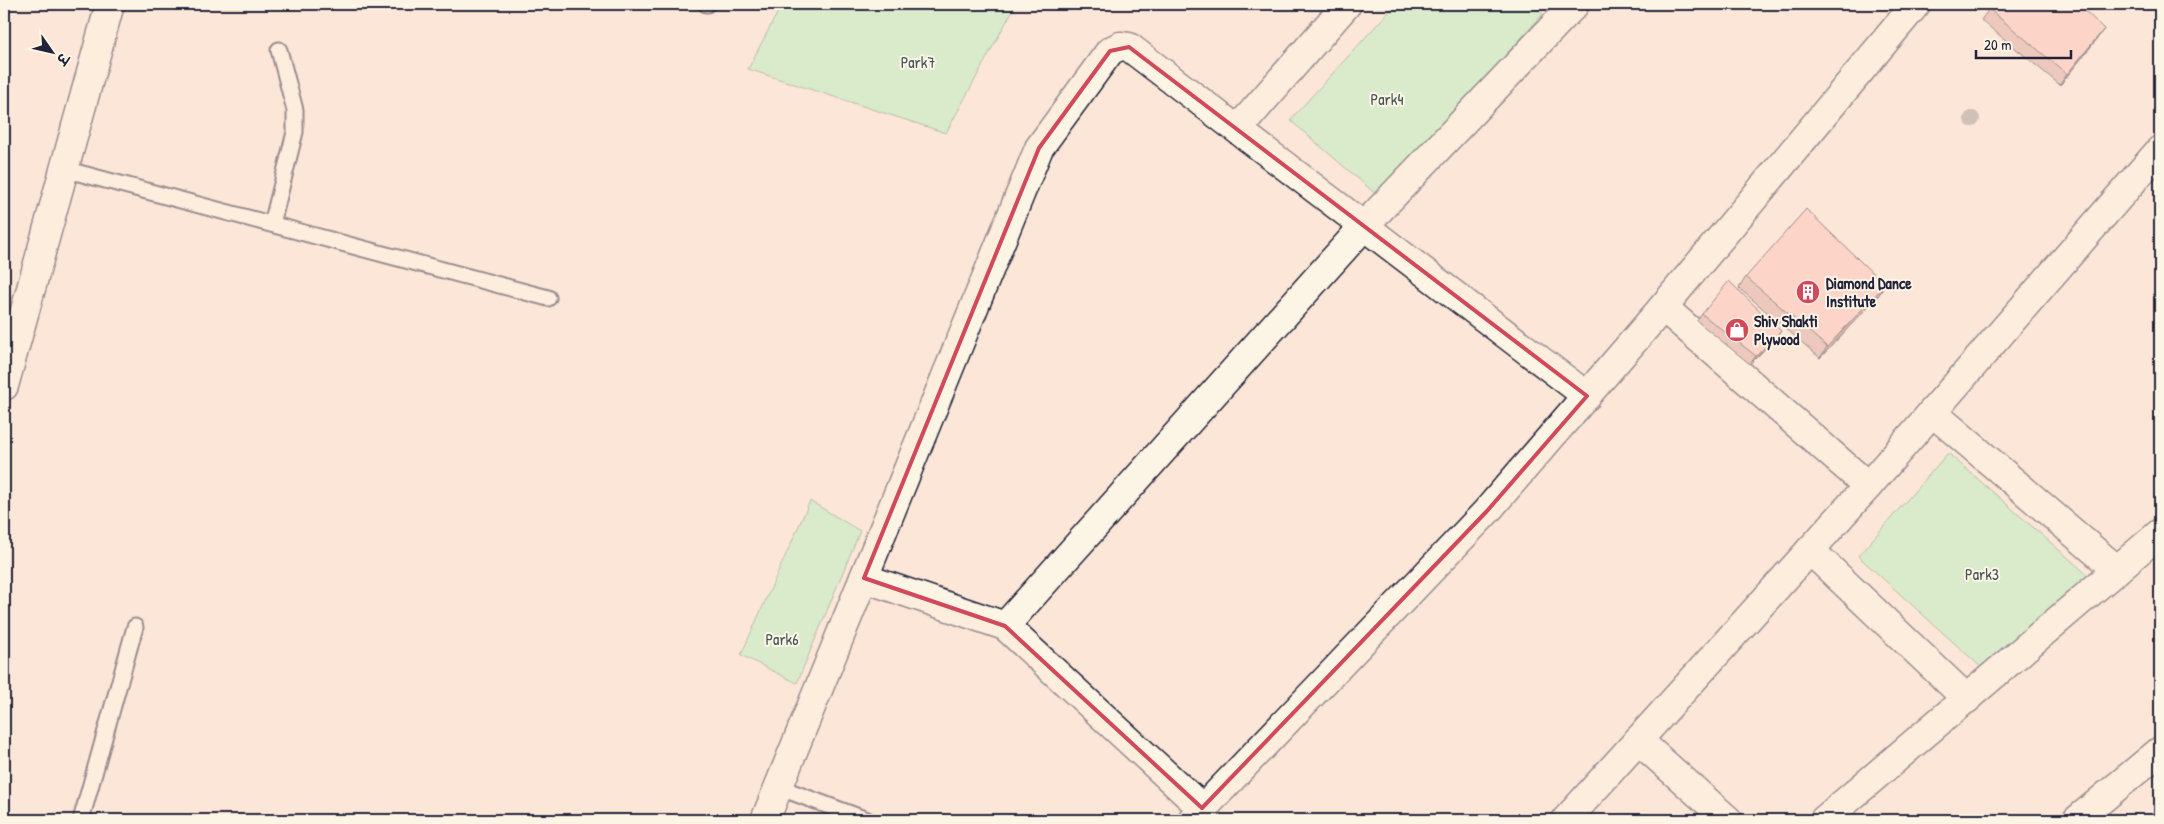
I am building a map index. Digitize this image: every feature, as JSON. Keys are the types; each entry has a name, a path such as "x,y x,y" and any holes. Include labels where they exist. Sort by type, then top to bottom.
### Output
{"street":[{"path":"4,386 110,4"},
{"path":"1238,129 1347,4"},
{"path":"1004,626 1364,226 1573,4"},
{"path":"864,578 1004,626 1197,814 1487,511 1663,307 1916,4"},
{"path":"765,820 1039,148 1110,51 1120,46 1130,47 1587,396"},
{"path":"1566,820 1868,486 2160,150"},
{"path":"1663,307 1868,486"},
{"path":"1932,412 2118,570"},
{"path":"1824,820 2160,533"},
{"path":"1810,550 1967,699"},
{"path":"1638,740 1728,820"},
{"path":"2077,820 2160,752"}],"lane":[{"path":"272,224 294,132 295,110 279,50"},
{"path":"64,169 548,298"},
{"path":"81,820 135,627"},
{"path":"778,787 867,820"}],"highlighted area":[{"path":"1129,47 1587,396 1487,511 1202,808 1005,626 864,578 1039,148 1110,51"}],"green space":[{"name":"Park7","path":"782,4 1016,4 946,133 748,69"},
{"name":"Park4","path":"1396,4 1531,4 1543,14 1378,196 1290,120"},
{"name":"Park3","path":"1948,453 2090,577 1983,669 1858,556"},
{"name":"Park6","path":"810,501 860,531 797,683 741,655"}],"building":[{"path":"1994,4 2078,4 2104,29 2067,74 1989,9"},
{"name":"Diamond Dance Institute","path":"1806,209 1885,285 1827,347 1746,277"},
{"name":"Shiv Shakti Plywood","path":"1729,281 1781,331 1756,356 1702,314"}],"place":[{"name":"Diamond Dance Institute","path":"1808,292"},
{"name":"Shiv Shakti Plywood","path":"1737,330"}]}
